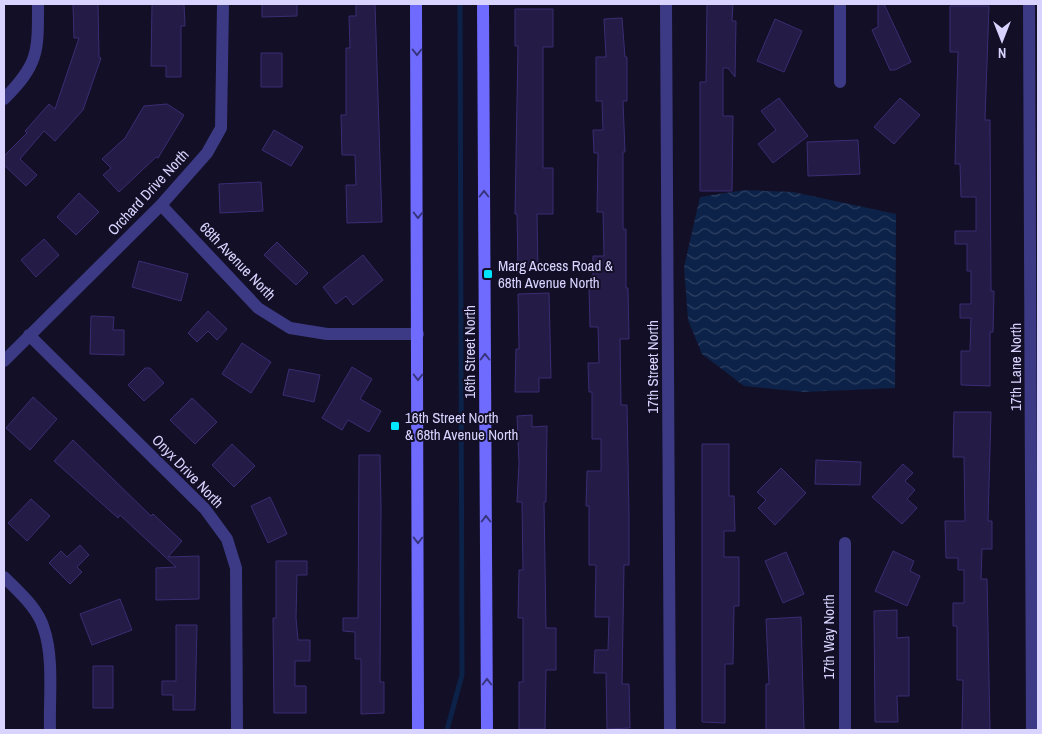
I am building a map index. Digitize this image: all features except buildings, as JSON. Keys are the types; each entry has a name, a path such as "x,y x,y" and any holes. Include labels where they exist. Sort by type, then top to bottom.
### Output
{"street":[{"path":"4,99 31,67 38,47 38,4"},
{"name":"Orchard Drive North","path":"4,361 161,205 206,153 221,128 223,98 223,4"},
{"path":"416,4 418,730"},
{"name":"16th Street North","path":"483,4 487,730"},
{"name":"17th Street North","path":"666,4 670,730"},
{"path":"840,4 840,82"},
{"name":"17th Lane North","path":"1029,4 1035,420 1032,730"},
{"name":"68th Avenue North","path":"161,205 258,308 290,328 327,334 418,334"},
{"name":"Onyx Drive North","path":"29,335 205,509 227,539 236,568 237,730"},
{"name":"17th Way North","path":"845,543 845,730"},
{"path":"4,577 29,602 44,628 48,654 50,730"}],"water":[{"path":"745,190 793,192 896,214 895,388 803,392 744,386 702,354 688,320 684,267 700,197"}],"waterway":[{"path":"447,730 462,675 460,4"}],"place":[{"name":"Marg Access Road & 68th Avenue North","path":"488,274"},
{"name":"16th Street North & 68th Avenue North","path":"395,426"}]}
